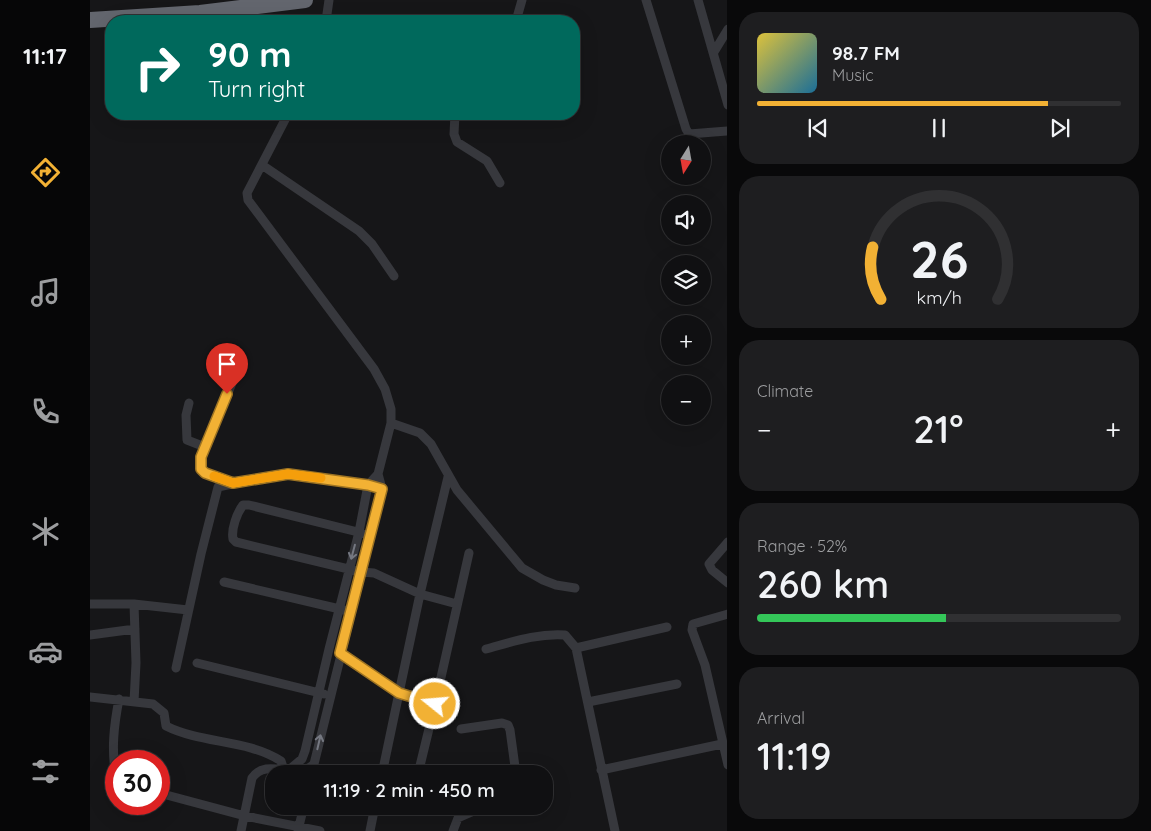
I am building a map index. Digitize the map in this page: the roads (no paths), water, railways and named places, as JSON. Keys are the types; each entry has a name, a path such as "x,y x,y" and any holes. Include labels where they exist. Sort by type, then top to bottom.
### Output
{"highway":[{"path":"169,15 305,0"},
{"path":"90,20 105,19"}],"street":[{"path":"327,15 329,0"},
{"path":"518,15 522,0"},
{"path":"646,0 689,134 727,131"},
{"path":"698,0 714,52 727,106"},
{"path":"714,52 727,29"},
{"path":"285,120 247,193 248,200 368,360 385,388 391,410 391,423 378,474 368,485 359,532 302,759 305,765"},
{"path":"455,120 454,134 457,142 487,161 500,183"},
{"path":"262,165 359,231 372,244 394,276"},
{"path":"233,483 205,473 201,469 201,457 235,376"},
{"path":"189,403 186,415 187,440 205,447"},
{"path":"391,423 420,433 431,444 448,477 522,568 556,586 575,588"},
{"path":"176,668 218,487 288,474 368,485 382,489"},
{"path":"313,765 329,695 382,489 378,474"},
{"path":"384,765 420,594 448,477"},
{"path":"370,535 249,505 242,505 239,510 232,535 236,542 361,572 374,573 420,594 457,604"},
{"path":"727,542 709,564 710,568 727,583"},
{"path":"420,765 469,552"},
{"path":"224,582 351,612"},
{"path":"90,604 134,604 188,610"},
{"path":"134,604 136,663 134,702"},
{"path":"727,614 693,624 692,630 705,665 727,765"},
{"path":"576,648 667,627"},
{"path":"90,635 135,629"},
{"path":"486,649 541,635 553,634 565,635 576,648 614,831"},
{"path":"340,653 399,693 435,704"},
{"path":"197,663 329,695"},
{"path":"588,702 678,684"},
{"path":"90,697 153,704 164,713 166,726 179,732 262,751 281,761 284,765"},
{"path":"113,750 115,721 119,699"},
{"path":"461,729 502,723 508,725 515,765"},
{"path":"601,770 722,744"},
{"path":"294,765 302,759"},
{"path":"241,831 252,778 256,772 265,768"},
{"path":"170,796 298,829 320,831"},
{"path":"298,829 302,815"},
{"path":"370,831 373,815"},
{"path":"453,831 458,818 465,815"}]}
